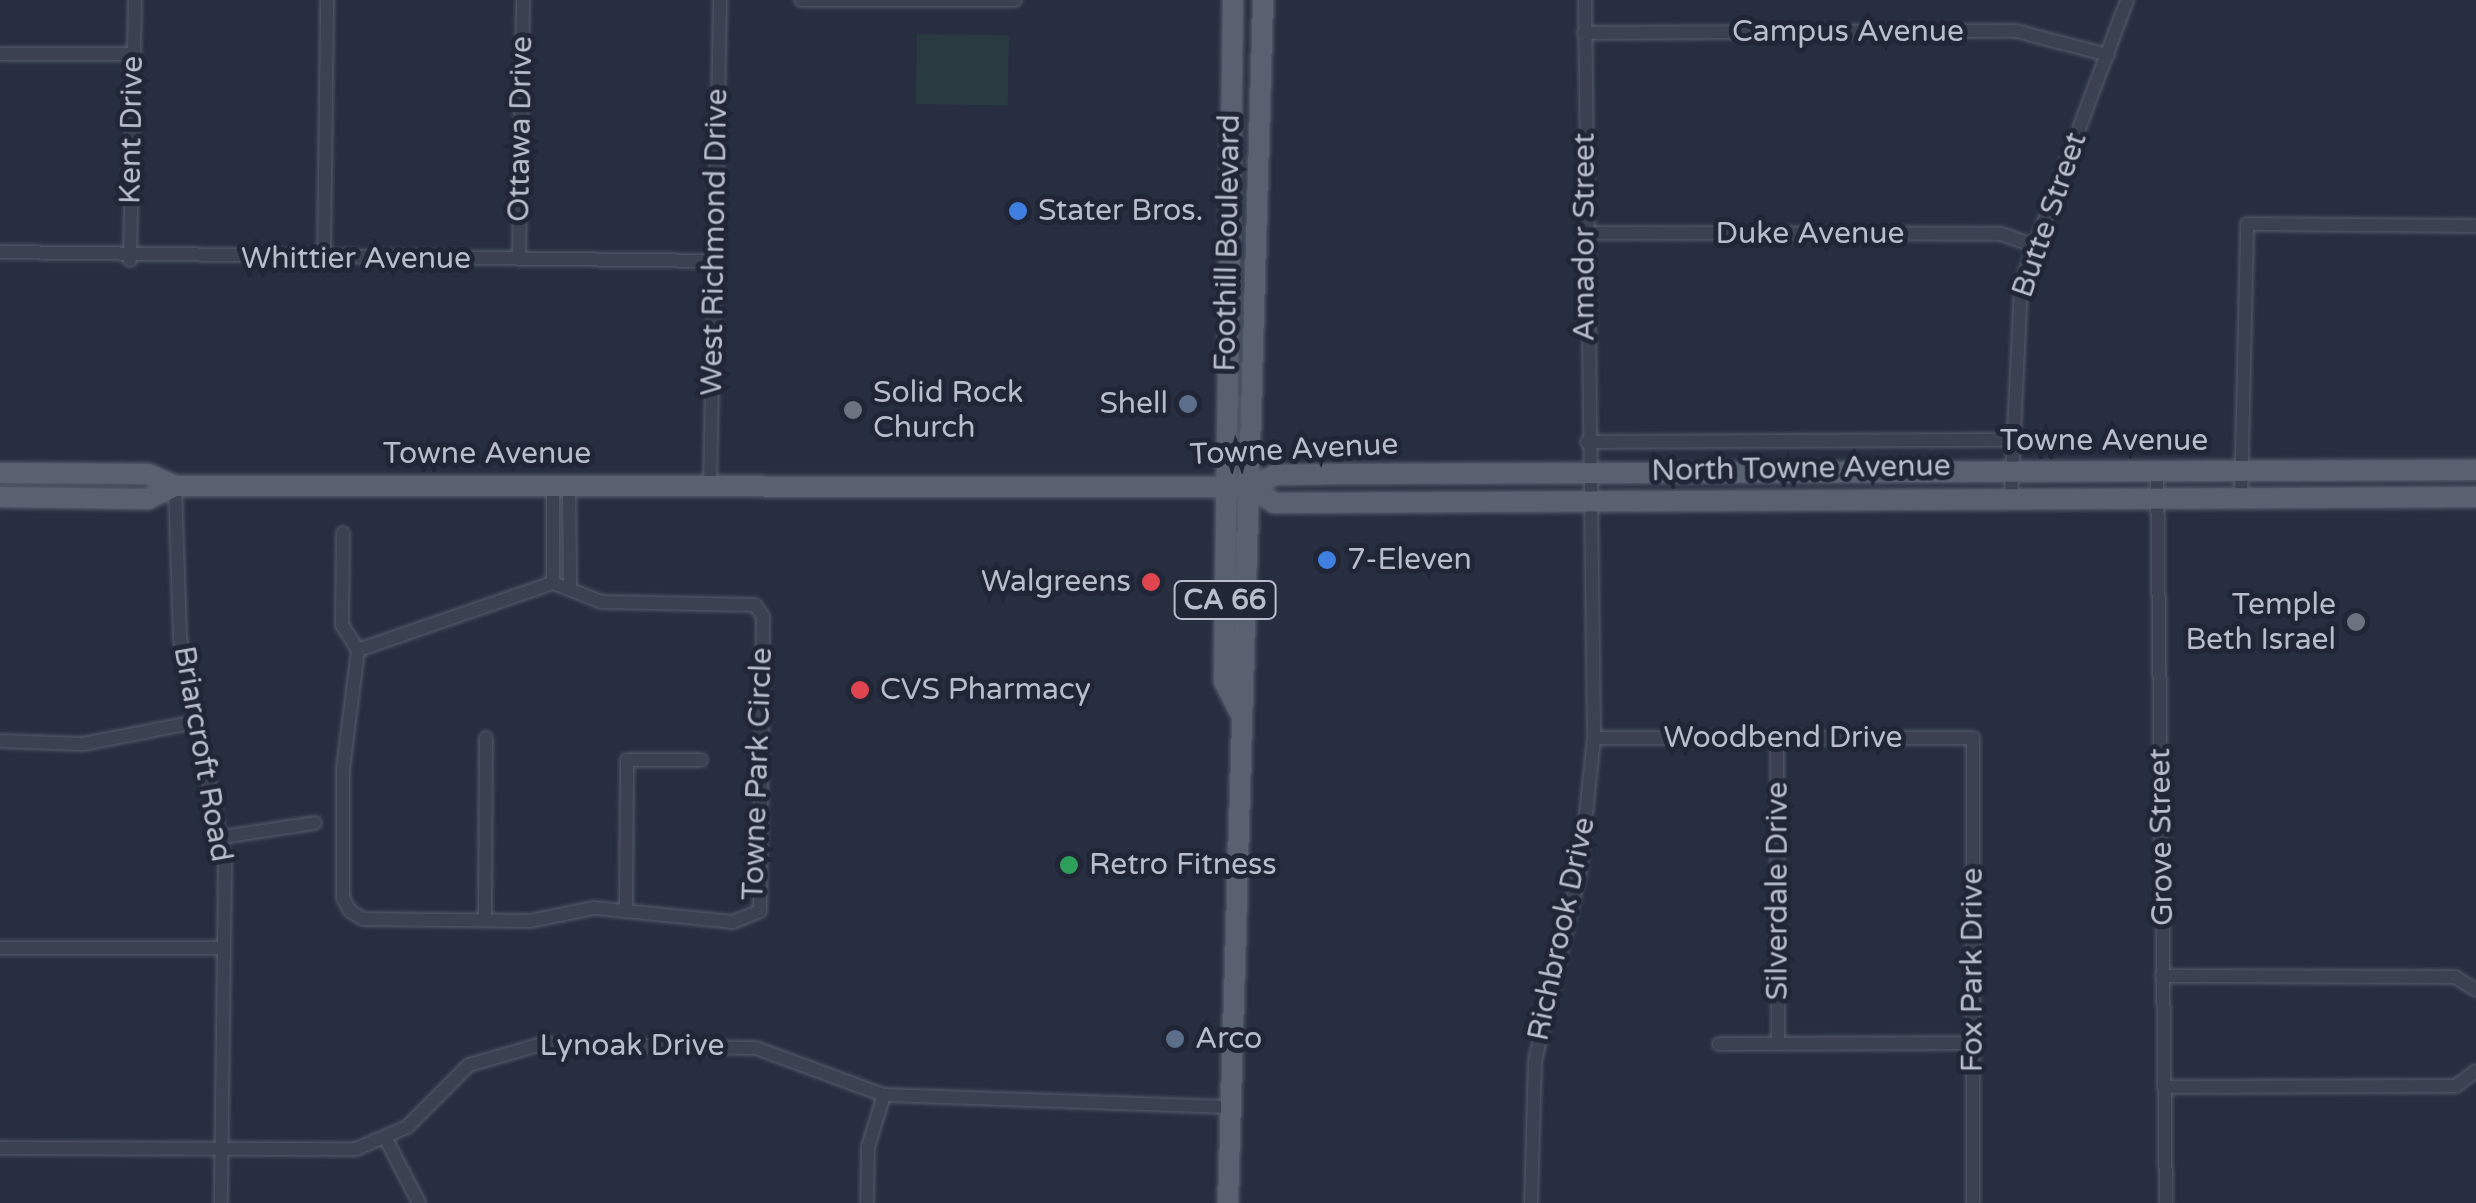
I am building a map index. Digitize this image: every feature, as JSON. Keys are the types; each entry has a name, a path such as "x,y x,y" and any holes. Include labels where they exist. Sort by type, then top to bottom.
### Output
{"main road":[{"name":"Foothill Boulevard","path":"1226,486 1233,0"},
{"name":"Foothill Boulevard","path":"1252,487 1263,0"},
{"name":"Towne Avenue","path":"0,497 148,498 176,486 1252,487 1275,475 2476,470"},
{"name":"Towne Avenue","path":"0,473 148,474 176,486"},
{"name":"CA 66","path":"1226,486 1224,682 1240,710"},
{"name":"CA 66","path":"1228,1203 1240,710 1250,682 1252,487"},
{"name":"North Towne Avenue","path":"1252,487 1274,503 2476,497"}],"street":[{"name":"Kent Drive","path":"130,260 135,0"},
{"path":"324,258 327,0"},
{"name":"Ottawa Drive","path":"519,258 522,0"},
{"name":"West Richmond Drive","path":"710,485 720,0"},
{"path":"801,0 1015,0"},
{"name":"Amador Street","path":"1585,0 1590,474"},
{"name":"Butte Street","path":"2011,497 2013,341 2033,245 2127,0"},
{"name":"Campus Avenue","path":"1584,33 2016,30 2108,55"},
{"path":"0,54 134,54"},
{"path":"2241,497 2246,224 2476,226"},
{"name":"Duke Avenue","path":"1585,234 2002,234 2033,245"},
{"name":"Whittier Avenue","path":"0,252 130,260 713,261"},
{"path":"1587,442 2011,440"},
{"name":"Grove Street","path":"2157,470 2166,1203"},
{"name":"Richbrook Drive","path":"1531,1203 1535,1061 1580,871 1594,738 1590,474"},
{"path":"553,583 561,484"},
{"path":"561,484 570,585"},
{"name":"Briarcroft Road","path":"176,486 178,610 195,722 223,838 221,1203"},
{"path":"343,534 342,625 358,650"},
{"name":"Towne Park Circle","path":"553,583 570,585 602,602 755,604 763,618 760,911 733,922 626,910 485,920 363,919 342,898 343,769 358,650 553,583"},
{"path":"0,741 83,744 195,722"},
{"path":"485,920 486,738"},
{"name":"Woodbend Drive","path":"1594,738 1973,738"},
{"name":"Fox Park Drive","path":"1973,738 1974,1203"},
{"name":"Silverdale Drive","path":"1777,739 1778,1044"},
{"path":"626,910 626,760 702,760"},
{"path":"223,838 315,823"},
{"path":"0,948 223,948"},
{"path":"2162,976 2455,978 2476,990"},
{"path":"1719,1044 1973,1043"},
{"name":"Lynoak Drive","path":"0,1148 336,1152 386,1139 469,1065 516,1046 756,1048 884,1095 1230,1107"},
{"path":"2164,1087 2456,1086 2476,1072"},
{"path":"867,1203 868,1146 884,1095"},
{"path":"386,1139 420,1203"}],"shaded area":[{"path":"917,34 1009,36 1008,106 916,104"}],"place":[{"name":"Stater Bros.","path":"1018,211"},
{"name":"Shell","path":"1188,404"},
{"name":"Solid Rock Church","path":"853,410"},
{"name":"7-Eleven","path":"1327,560"},
{"name":"Walgreens","path":"1151,582"},
{"name":"Temple Beth Israel","path":"2356,622"},
{"name":"CVS Pharmacy","path":"860,690"},
{"name":"Retro Fitness","path":"1069,865"},
{"name":"Arco","path":"1175,1039"}]}
